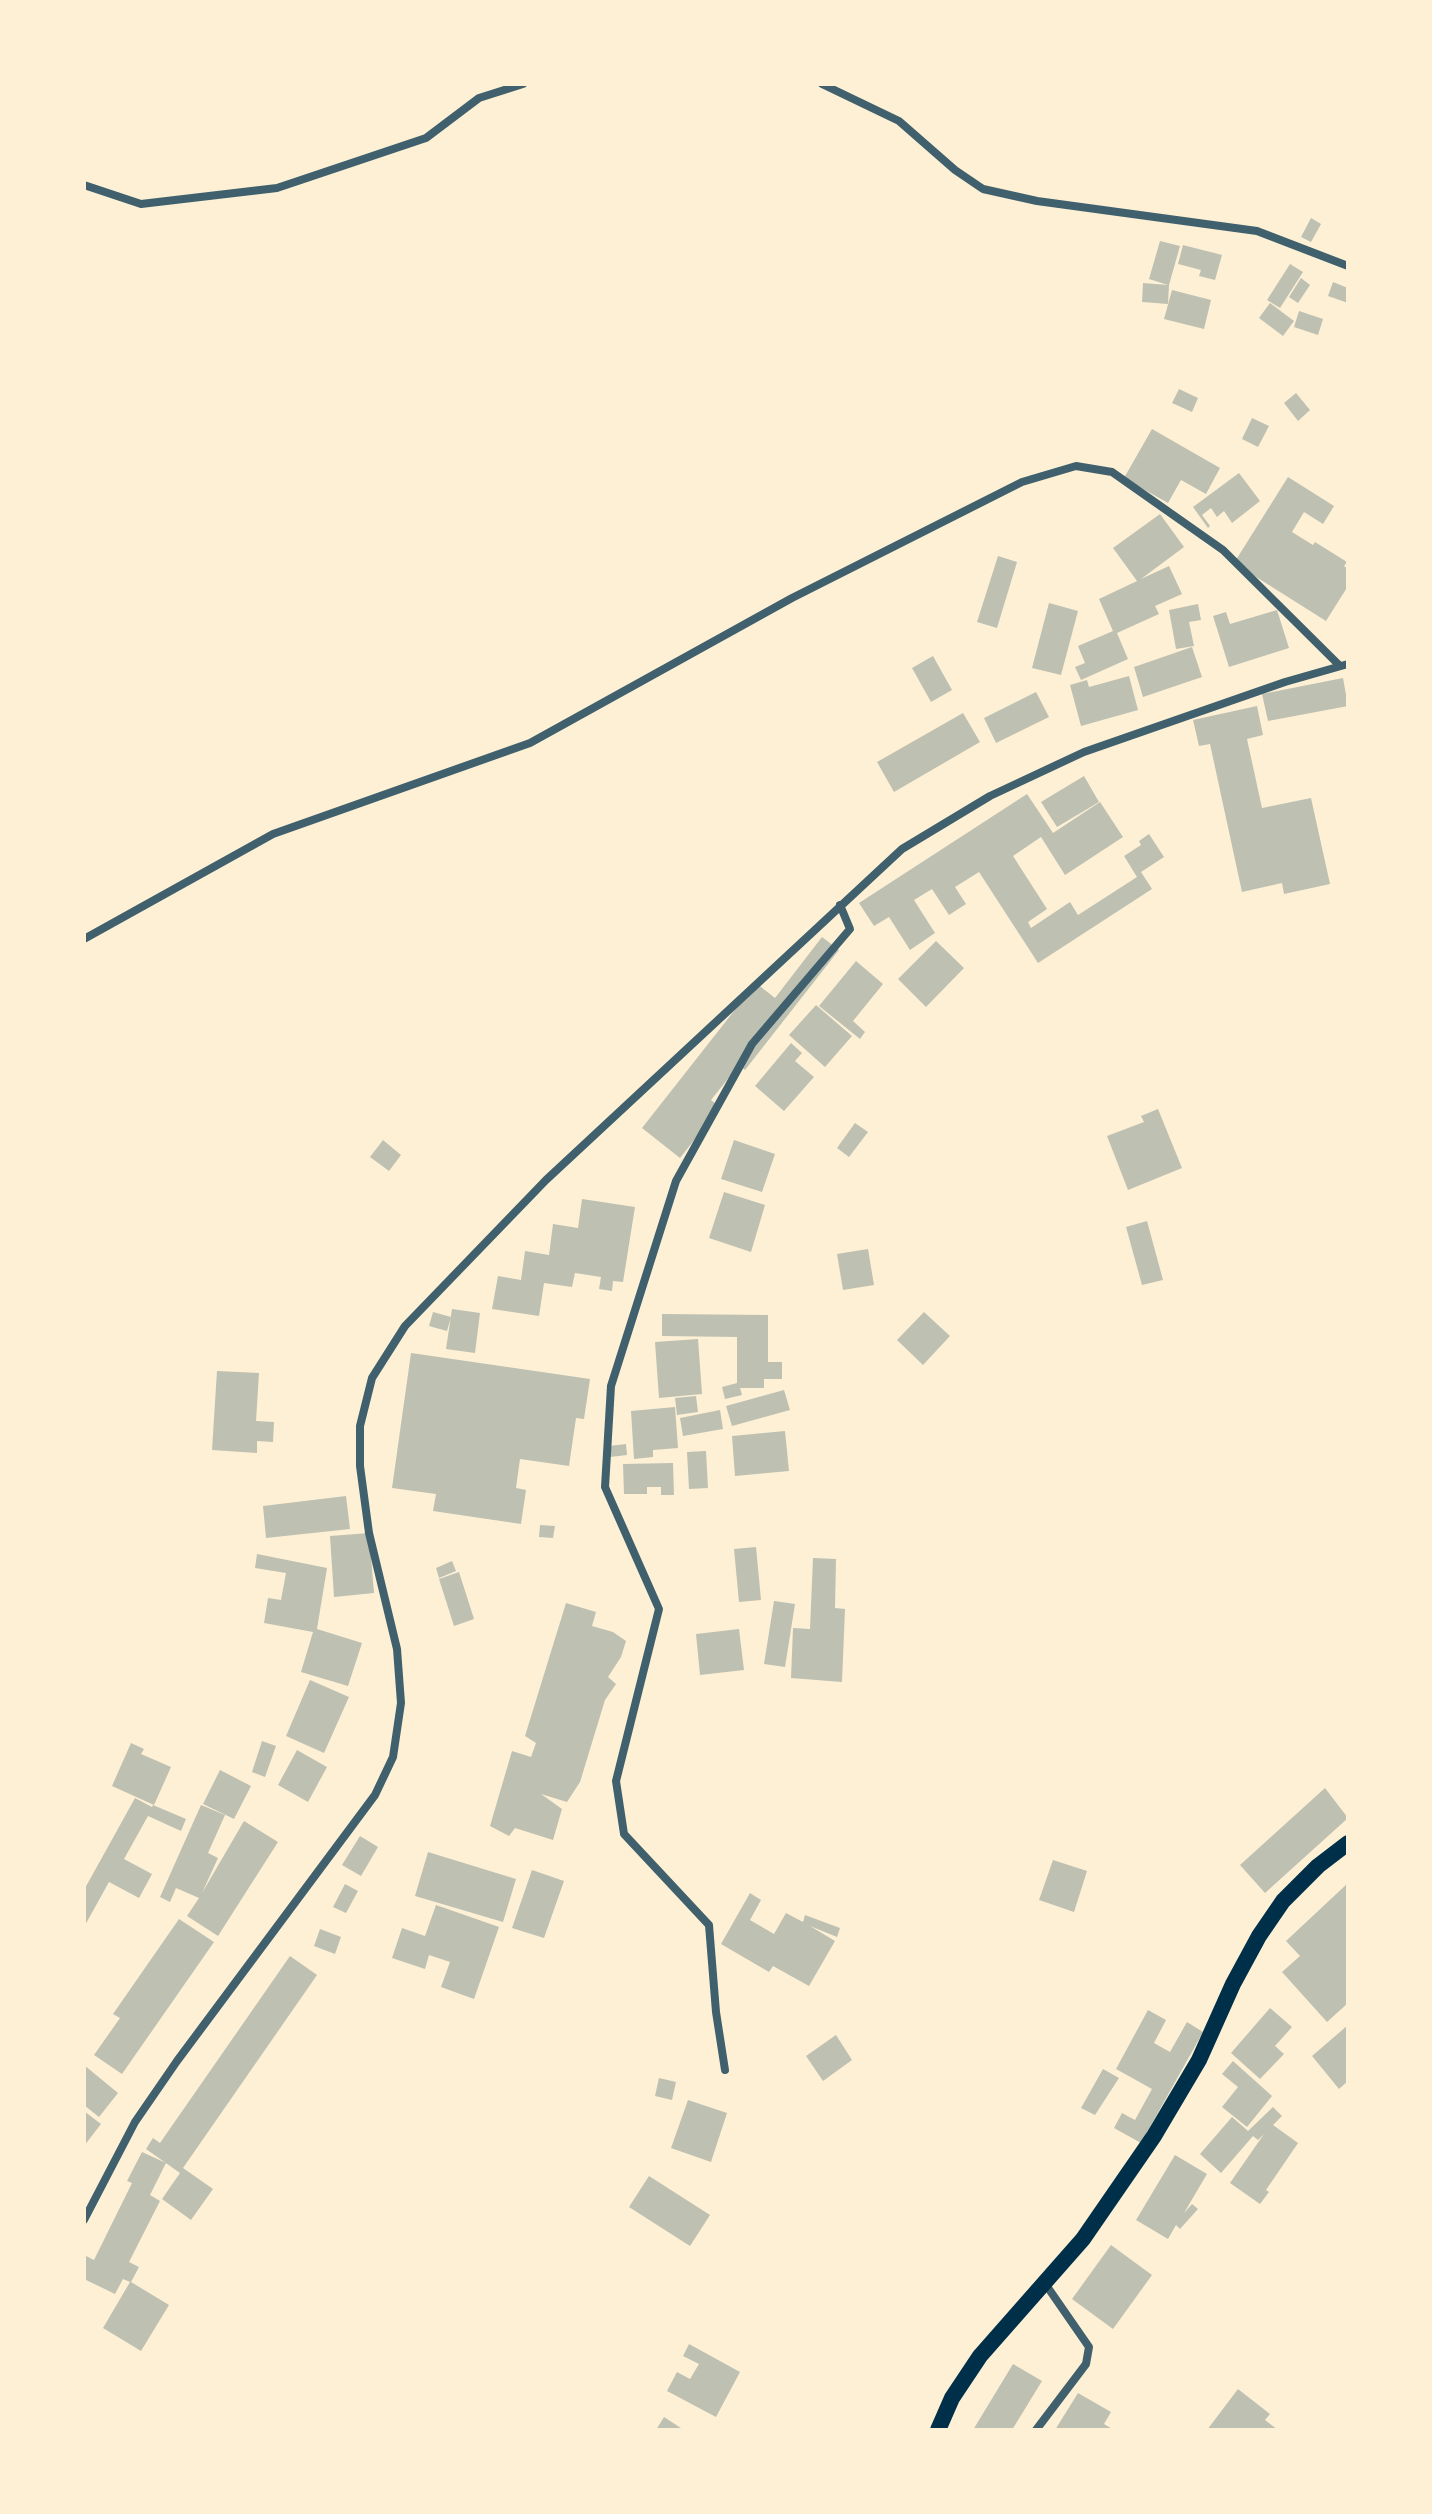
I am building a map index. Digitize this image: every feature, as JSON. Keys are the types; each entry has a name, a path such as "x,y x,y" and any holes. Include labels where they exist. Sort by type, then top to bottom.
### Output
{"main road":[{"path":"938,2430 952,2398 980,2356 1083,2239 1154,2136 1199,2060 1233,1984 1259,1936 1283,1901 1318,1866 1348,1843"}],"street":[{"path":"84,185 141,204 277,188 426,138 479,98 523,84"},
{"path":"822,84 899,121 955,170 983,189 1037,201 1257,231 1348,266"},
{"path":"84,939 273,834 530,743 792,598 1022,482 1076,466 1112,472 1223,550 1344,665"},
{"path":"84,2220 144,2110 367,1806 393,1757 401,1703 397,1649 369,1533 360,1466 360,1426 372,1378 405,1326 546,1180 902,849 990,796 1084,752 1285,682 1344,665"},
{"path":"725,2070 716,2012 709,1925 624,1834 616,1781 659,1609 605,1487 611,1386 676,1181 752,1044 850,929 840,905"},
{"path":"1036,2430 1086,2364 1089,2347 1044,2282"}],"building":[{"path":"1311,218 1321,224 1311,242 1301,237"},
{"path":"1160,241 1180,246 1169,285 1168,304 1142,302 1143,283 1168,285 1149,279"},
{"path":"1183,245 1222,255 1215,280 1199,276 1201,270 1178,264"},
{"path":"1290,264 1303,272 1280,308 1267,300"},
{"path":"1301,278 1310,285 1298,303 1289,297"},
{"path":"1333,282 1348,288 1348,303 1328,296"},
{"path":"1172,290 1211,300 1204,329 1164,319"},
{"path":"1270,303 1294,321 1283,336 1259,318"},
{"path":"1299,311 1323,319 1318,335 1294,327"},
{"path":"1179,389 1198,398 1192,412 1172,403"},
{"path":"1296,393 1310,410 1298,421 1284,403"},
{"path":"1252,418 1269,426 1258,447 1242,439"},
{"path":"1152,429 1220,468 1206,494 1181,480 1168,503 1124,478"},
{"path":"1239,473 1260,501 1232,523 1224,511 1217,517 1211,508 1202,515 1210,526 1208,528 1193,507"},
{"path":"1288,477 1334,506 1323,524 1304,512 1292,532 1347,562 1344,566 1348,569 1348,586 1326,621 1234,563"},
{"path":"1160,514 1184,547 1141,579 1169,566 1182,594 1155,606 1159,614 1117,633 1128,659 1081,680 1075,667 1085,663 1078,646 1113,631 1099,599 1137,581 1113,548"},
{"path":"998,556 1017,562 997,628 977,622"},
{"path":"1049,603 1078,611 1061,675 1032,668"},
{"path":"1198,604 1201,620 1189,622 1194,646 1176,649 1169,610"},
{"path":"1277,610 1289,648 1229,667 1213,616 1226,612 1230,624"},
{"path":"1192,647 1202,677 1143,697 1134,667"},
{"path":"933,656 952,690 931,702 912,668"},
{"path":"1129,676 1138,710 1081,726 1070,685 1087,680 1089,687"},
{"path":"1343,678 1348,706 1268,721 1262,694"},
{"path":"1036,692 1049,717 996,743 984,718"},
{"path":"1257,706 1263,735 1247,739 1262,808 1311,798 1330,884 1284,894 1282,883 1242,892 1210,744 1199,746 1193,720"},
{"path":"963,713 980,742 894,792 877,762"},
{"path":"1084,776 1099,802 1057,827 1041,802"},
{"path":"1027,794 1053,833 1100,802 1123,837 1065,875 1041,837 1013,856 1047,909 1028,922 1031,928 1070,902 1078,915 1137,877 1124,856 1141,845 1139,841 1149,834 1164,857 1141,872 1152,889 1038,963 979,872 955,887 966,904 949,915 932,889 914,900 935,933 910,950 889,917 874,926 859,903"},
{"path":"822,937 839,950 745,1070 739,1065 711,1100 720,1107 680,1158 642,1128 756,983 775,998"},
{"path":"936,941 964,968 926,1007 898,979"},
{"path":"856,961 883,984 853,1021 865,1032 860,1039 819,1006"},
{"path":"816,1005 852,1036 825,1067 789,1035"},
{"path":"791,1043 802,1053 795,1061 814,1077 784,1111 755,1086"},
{"path":"1158,1109 1182,1168 1128,1190 1107,1136 1144,1122 1141,1116"},
{"path":"855,1123 868,1132 849,1157 837,1148"},
{"path":"383,1140 401,1155 389,1171 370,1157"},
{"path":"734,1140 775,1154 762,1192 721,1179"},
{"path":"724,1192 765,1205 751,1252 709,1238"},
{"path":"582,1199 635,1207 623,1282 613,1281 612,1291 599,1289 601,1277 575,1273 572,1287 544,1283 539,1316 492,1309 498,1276 521,1280 525,1251 549,1255 553,1224 578,1228"},
{"path":"1147,1221 1163,1280 1142,1285 1126,1227"},
{"path":"868,1249 874,1285 843,1290 837,1254"},
{"path":"452,1309 480,1313 475,1353 446,1349"},
{"path":"433,1312 451,1317 447,1331 429,1326"},
{"path":"924,1312 950,1336 923,1365 897,1340"},
{"path":"662,1314 768,1315 768,1362 782,1362 782,1379 764,1379 764,1388 740,1388 742,1395 725,1399 722,1387 737,1383 737,1337 662,1336"},
{"path":"698,1339 702,1394 659,1398 655,1342"},
{"path":"411,1353 590,1379 584,1419 576,1418 569,1466 520,1459 516,1488 526,1490 521,1524 433,1511 436,1494 392,1488"},
{"path":"217,1371 259,1373 256,1421 274,1422 273,1442 257,1441 257,1453 212,1450"},
{"path":"784,1390 790,1410 732,1426 726,1406"},
{"path":"696,1396 698,1412 677,1415 675,1398"},
{"path":"675,1407 678,1448 653,1450 653,1457 634,1459 631,1411"},
{"path":"720,1410 723,1429 683,1436 680,1418"},
{"path":"785,1431 789,1471 735,1476 732,1436"},
{"path":"626,1444 627,1455 610,1457 609,1446"},
{"path":"706,1451 708,1488 689,1489 687,1452"},
{"path":"673,1463 674,1495 661,1495 661,1487 647,1487 647,1494 624,1494 623,1464"},
{"path":"346,1496 350,1529 266,1538 263,1506"},
{"path":"540,1525 555,1526 553,1538 539,1537"},
{"path":"369,1533 374,1593 334,1597 330,1536"},
{"path":"756,1547 761,1600 739,1602 734,1549"},
{"path":"257,1554 327,1568 317,1629 362,1643 348,1686 301,1672 313,1632 264,1623 268,1598 281,1600 286,1573 255,1568"},
{"path":"813,1558 836,1559 835,1608 845,1609 842,1682 791,1678 793,1628 810,1629"},
{"path":"452,1561 456,1571 439,1578 436,1568"},
{"path":"459,1572 474,1619 454,1626 439,1579"},
{"path":"774,1601 795,1604 785,1667 764,1664"},
{"path":"566,1603 596,1612 592,1626 613,1632 626,1641 621,1657 608,1677 616,1684 605,1700 580,1782 567,1802 541,1794 562,1809 553,1840 515,1828 509,1836 490,1826 512,1751 531,1757 536,1743 525,1736"},
{"path":"739,1629 744,1670 700,1675 696,1634"},
{"path":"310,1680 349,1697 324,1753 286,1736"},
{"path":"262,1741 276,1746 265,1777 252,1772"},
{"path":"131,1743 144,1749 141,1754 171,1767 154,1805 112,1786"},
{"path":"297,1750 327,1767 308,1802 278,1785"},
{"path":"220,1770 251,1786 234,1819 203,1804"},
{"path":"1325,1788 1348,1818 1265,1893 1240,1865"},
{"path":"135,1798 186,1819 181,1831 148,1816 124,1859 152,1874 139,1898 109,1882 84,1927 84,1890"},
{"path":"201,1805 225,1815 208,1853 218,1858 202,1893 244,1821 278,1842 218,1936 187,1916 199,1898 176,1888 170,1902 160,1897"},
{"path":"360,1836 378,1847 361,1876 342,1865"},
{"path":"428,1852 516,1879 503,1922 415,1896"},
{"path":"1053,1860 1087,1871 1074,1912 1039,1900"},
{"path":"532,1870 564,1881 544,1938 512,1928"},
{"path":"1348,1883 1348,2003 1327,2022 1282,1972 1300,1956 1286,1941"},
{"path":"345,1884 358,1891 346,1913 333,1907"},
{"path":"750,1893 761,1900 750,1920 774,1934 786,1913 803,1922 805,1915 840,1928 837,1937 810,1926 835,1941 809,1986 773,1966 769,1972 721,1944"},
{"path":"436,1905 499,1927 474,1999 441,1987 450,1962 429,1955 425,1969 392,1958 402,1928 425,1936"},
{"path":"179,1919 214,1942 122,2074 94,2055 120,2018 113,2014"},
{"path":"320,1929 341,1937 335,1954 314,1946"},
{"path":"290,1956 317,1975 183,2168 213,2189 191,2220 162,2199 180,2173 146,2149 153,2138 160,2143"},
{"path":"1270,2008 1292,2027 1275,2046 1284,2054 1260,2079 1231,2053"},
{"path":"1148,2010 1166,2020 1154,2043 1170,2052 1187,2022 1203,2032 1141,2143 1114,2128 1122,2113 1135,2120 1152,2089 1116,2069"},
{"path":"1348,2025 1348,2081 1339,2089 1312,2056"},
{"path":"836,2035 852,2060 823,2081 806,2056"},
{"path":"1233,2061 1272,2096 1247,2127 1222,2107 1238,2087 1222,2074"},
{"path":"84,2065 118,2093 99,2117 84,2105"},
{"path":"1103,2069 1119,2078 1095,2115 1081,2108"},
{"path":"659,2078 676,2082 672,2100 655,2096"},
{"path":"688,2100 727,2113 711,2162 671,2148"},
{"path":"1273,2107 1282,2116 1273,2125 1298,2143 1260,2204 1230,2183 1264,2134 1258,2140 1253,2136 1221,2173 1200,2154 1232,2117 1248,2131"},
{"path":"84,2111 101,2124 84,2146"},
{"path":"142,2152 166,2163 150,2195 160,2201 129,2262 139,2267 131,2282 169,2305 141,2351 103,2328 130,2282 123,2279 115,2294 84,2279 84,2255 94,2260 132,2183 127,2181"},
{"path":"1175,2155 1207,2174 1184,2213 1192,2204 1198,2209 1180,2229 1176,2225 1168,2239 1136,2220"},
{"path":"649,2176 710,2215 690,2246 629,2207"},
{"path":"1111,2245 1152,2275 1113,2329 1072,2299"},
{"path":"689,2344 740,2372 716,2417 667,2391 677,2372 690,2379 699,2364 683,2356"},
{"path":"1013,2364 1042,2381 1012,2430 973,2430"},
{"path":"1238,2389 1270,2414 1265,2420 1278,2430 1207,2430"},
{"path":"1078,2393 1111,2412 1104,2424 1114,2430 1055,2430"},
{"path":"664,2417 684,2430 656,2430"}]}
